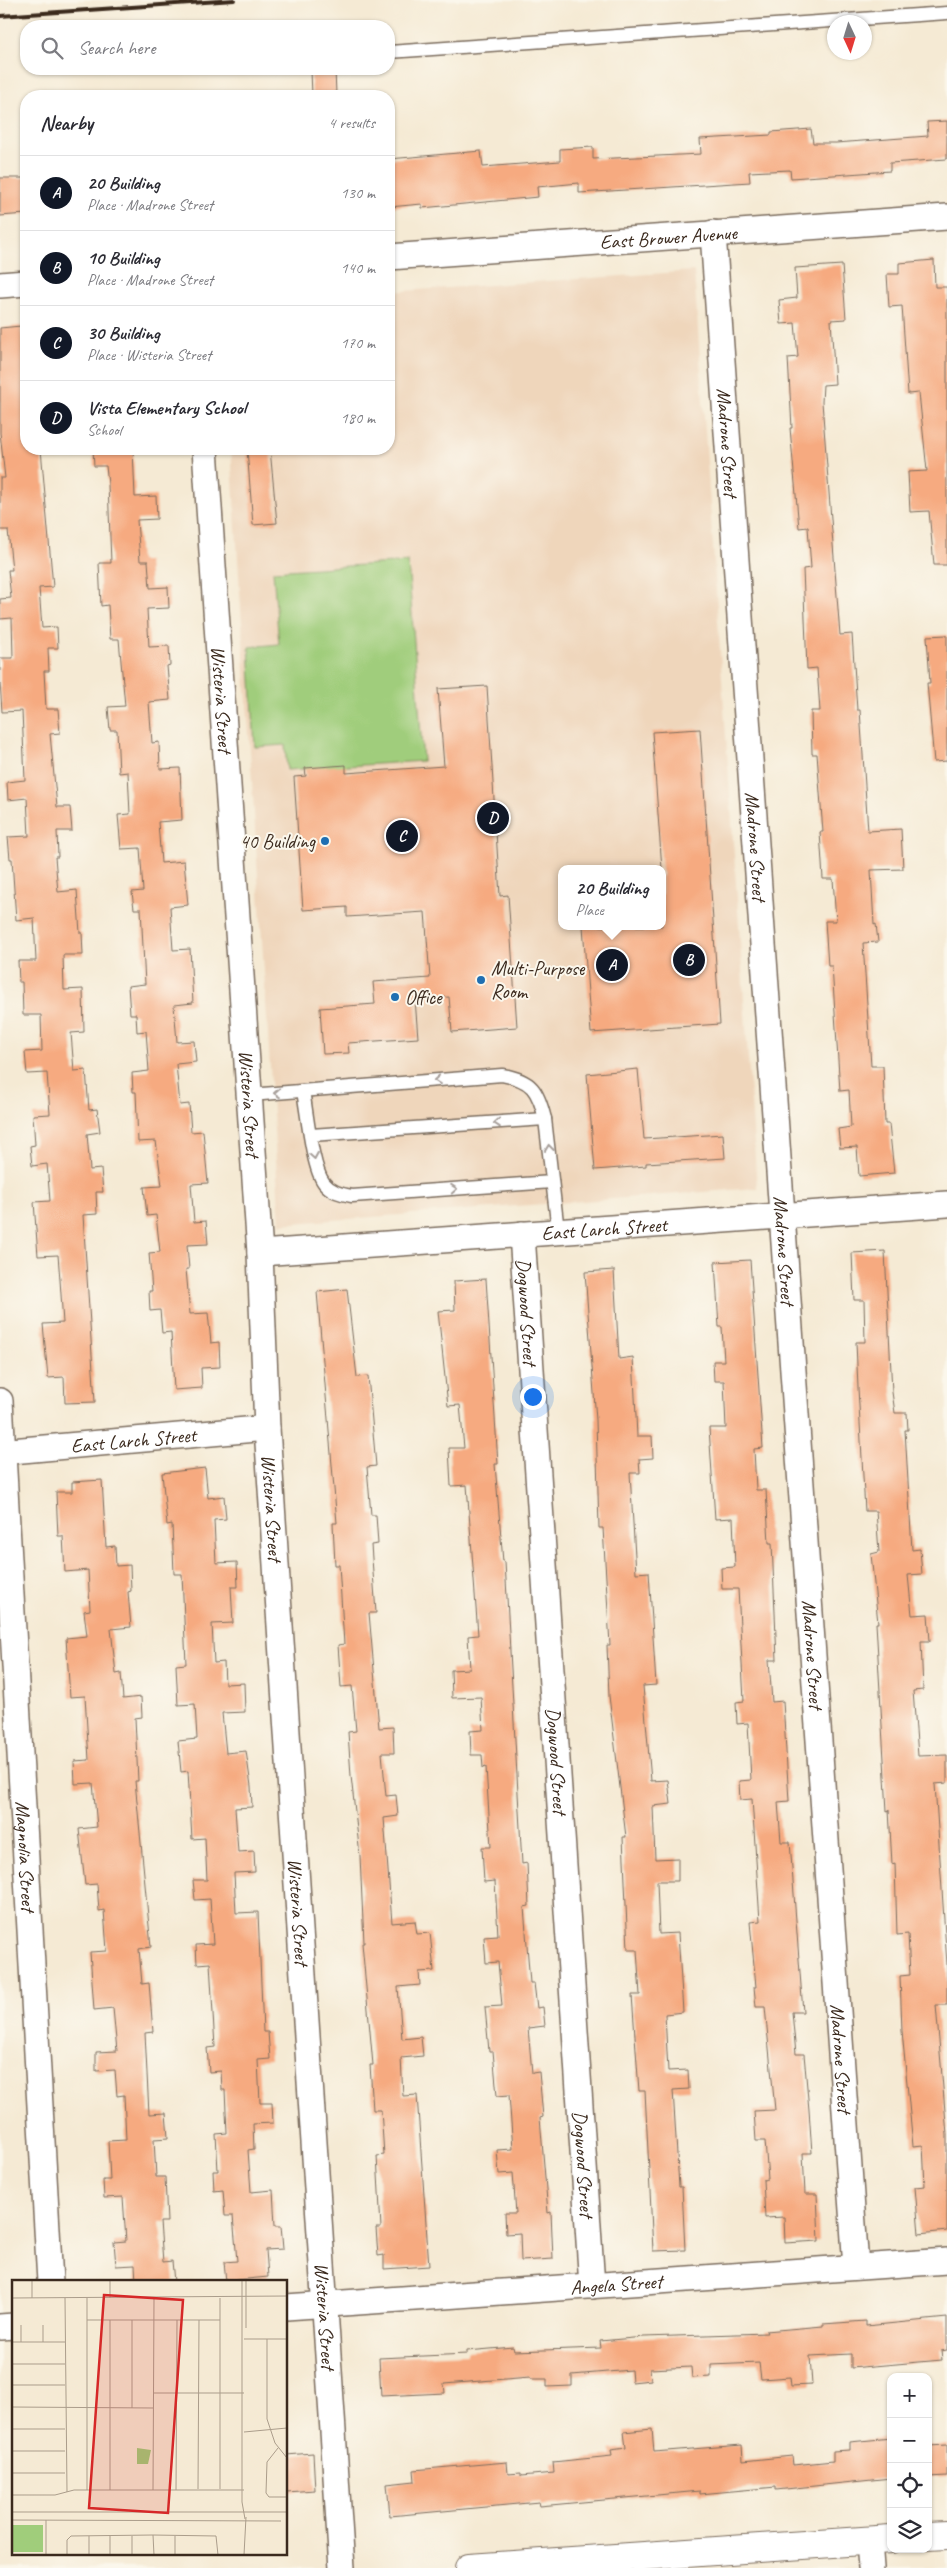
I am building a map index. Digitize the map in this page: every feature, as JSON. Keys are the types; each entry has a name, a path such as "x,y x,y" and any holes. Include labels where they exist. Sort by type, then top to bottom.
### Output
{"main road":[{"path":"932,2536 947,2535"},
{"path":"469,2568 880,2540"}],"street":[{"name":"East Brower Avenue","path":"395,257 947,217"},
{"name":"Madrone Street","path":"714,233 856,2267"},
{"path":"0,285 20,283"},
{"name":"Wisteria Street","path":"204,455 250,1095 260,1253 266,1428 342,2568"},
{"name":"East Larch Street","path":"260,1253 947,1204"},
{"name":"Dogwood Street","path":"522,1234 592,2286"},
{"name":"Magnolia Street","path":"0,1401 50,2280"},
{"name":"East Larch Street","path":"2,1452 266,1428"},
{"name":"Angela Street","path":"288,2307 947,2261"},
{"path":"871,2568 880,2540"}],"lane":[{"path":"395,52 947,13"},
{"path":"250,1095 502,1075 520,1078 532,1086 541,1102 545,1119 558,1231"},
{"path":"303,1091 316,1165 324,1183 336,1193 352,1196 552,1182"},
{"path":"311,1135 545,1119"}],"shaded area":[{"path":"694,271 757,1188 280,1224 231,455 395,455 395,292"}],"green space":[{"path":"408,562 423,761 287,770 285,745 255,747 249,647 279,644 273,571"}],"building":[{"path":"311,75 335,75 336,90 312,90"},
{"path":"947,121 947,159 890,163 890,171 791,178 790,170 749,172 750,182 579,193 579,183 537,187 538,197 422,208 422,204 395,206 395,158 481,151 483,167 560,161 560,149 593,147 593,159 701,154 700,139 771,135 771,132 811,129 813,143 836,143 928,136 927,122"},
{"path":"0,178 20,178 20,214 0,216"},
{"path":"934,260 935,287 947,287 947,565 934,565 929,511 910,512 908,472 927,471 919,393 908,394 902,306 889,307 887,274 899,274 899,263"},
{"path":"842,265 846,319 831,320 835,384 823,385 822,402 840,635 852,634 857,710 860,710 868,831 901,829 903,869 871,870 874,925 876,924 878,942 863,943 871,1066 883,1066 885,1124 889,1124 894,1173 859,1176 857,1147 840,1148 838,1129 851,1127 849,1090 840,1091 832,966 828,966 825,921 836,921 833,879 823,879 820,832 823,832 817,754 812,754 811,711 820,711 817,668 807,669 803,569 811,568 808,527 799,528 790,428 792,428 788,358 798,357 795,323 781,324 779,300 797,298 795,268"},
{"path":"20,326 20,455 42,455 53,587 39,588 42,628 57,627 58,648 48,648 49,671 44,671 46,709 58,709 60,733 50,734 57,807 70,807 72,831 57,831 58,857 55,857 58,892 77,890 83,955 63,955 64,990 83,989 84,1032 71,1033 74,1071 86,1070 89,1110 97,1109 100,1132 87,1134 90,1170 101,1169 103,1192 96,1192 97,1214 83,1215 95,1402 65,1403 64,1377 48,1378 43,1324 63,1323 58,1255 38,1256 34,1202 50,1201 47,1164 32,1166 30,1146 35,1145 33,1115 50,1114 47,1073 27,1074 25,1052 42,1051 41,1015 23,1015 22,982 19,982 18,961 36,961 34,918 16,920 12,859 10,859 8,837 29,836 27,798 8,800 7,782 25,780 22,711 2,712 0,682 0,658 13,658 12,618 0,619 0,599 11,598 8,570 12,570 8,530 0,530 0,478 5,478 0,433 0,328"},
{"path":"93,455 133,455 135,497 156,496 157,519 137,520 140,561 148,561 150,588 168,587 169,608 147,609 149,647 169,646 170,665 167,666 170,700 149,702 152,743 159,742 160,769 180,768 182,820 158,822 161,863 184,861 188,905 170,907 173,950 190,949 193,1003 174,1005 177,1042 194,1041 196,1062 176,1064 180,1105 189,1104 191,1132 203,1131 208,1183 191,1184 194,1222 206,1221 208,1244 187,1245 189,1269 186,1269 190,1314 208,1313 211,1343 219,1342 220,1367 201,1368 202,1388 174,1390 171,1332 162,1333 160,1310 150,1311 149,1291 152,1291 149,1253 160,1252 156,1215 147,1216 144,1187 162,1186 156,1141 138,1142 136,1092 133,1092 132,1073 149,1071 146,1031 137,1032 136,1014 130,1014 128,986 145,984 141,909 134,909 132,892 143,891 140,848 121,849 118,815 130,814 128,772 119,773 117,730 110,730 108,707 125,706 119,639 110,639 108,605 101,606 99,563 111,563 106,466 94,466"},
{"path":"247,455 271,455 277,523 253,525"},
{"path":"947,635 947,761 934,762 927,683 930,683 927,636"},
{"path":"487,686 500,896 508,895 517,1027 452,1032 449,997 415,999 418,1038 348,1043 349,1053 323,1054 320,1008 375,1004 373,982 430,978 425,912 347,917 347,907 303,910 294,777 306,776 305,768 346,765 346,773 444,766 438,689"},
{"path":"700,729 720,1024 591,1033 583,930 666,930 666,865 662,865 652,732"},
{"path":"638,1069 644,1139 723,1134 725,1158 646,1163 646,1166 595,1170 587,1074"},
{"path":"885,1251 892,1392 895,1413 907,1413 908,1430 905,1430 912,1550 920,1549 922,1574 908,1575 912,1615 928,1614 930,1641 921,1641 923,1690 913,1691 918,1756 947,1755 947,1783 935,1784 947,1965 947,2005 936,2005 947,2135 947,2231 919,2234 915,2187 925,2186 923,2145 913,2146 902,2031 900,1976 910,1975 908,1934 897,1935 895,1863 892,1864 889,1810 887,1811 876,1623 878,1623 871,1554 879,1552 876,1511 865,1511 858,1388 856,1342 865,1342 864,1300 854,1300 852,1253"},
{"path":"750,1260 763,1448 754,1449 756,1490 766,1490 769,1543 772,1543 777,1660 769,1660 772,1702 783,1701 789,1801 778,1802 781,1842 790,1842 803,2012 792,2012 796,2054 804,2054 809,2110 812,2153 803,2153 805,2194 817,2194 819,2241 785,2243 784,2217 765,2218 763,2180 768,2179 765,2141 756,2141 754,2111 775,2110 765,2007 756,2007 754,1987 756,1987 750,1922 760,1921 752,1799 740,1800 739,1781 751,1780 748,1723 737,1724 736,1702 744,1701 738,1589 722,1589 721,1568 735,1567 733,1518 715,1519 709,1428 726,1428 724,1381 714,1381 713,1361 724,1361 722,1327 719,1327 715,1262"},
{"path":"614,1270 619,1359 633,1357 637,1436 652,1436 653,1458 639,1459 640,1473 630,1473 636,1573 649,1572 656,1685 643,1686 651,1781 668,1780 671,1804 653,1806 655,1859 678,1858 678,1881 657,1881 659,1934 678,1933 683,2012 665,2014 668,2071 688,2070 689,2089 673,2090 679,2187 682,2187 685,2250 653,2251 645,2091 639,2091 632,1995 640,1995 637,1950 628,1950 623,1837 626,1837 609,1696 607,1645 610,1645 603,1528 599,1528 596,1420 585,1272"},
{"path":"486,1279 498,1464 495,1464 503,1562 505,1562 522,1864 527,1863 529,1906 524,1907 530,1983 534,1983 537,2008 543,2007 545,2026 528,2028 532,2073 539,2072 543,2117 540,2118 548,2213 551,2212 553,2259 521,2261 520,2233 506,2234 505,2213 516,2213 513,2173 499,2174 497,2150 513,2149 509,2095 497,2096 493,2051 489,2051 485,2007 502,2006 498,1962 486,1963 484,1937 498,1936 495,1881 484,1882 482,1847 491,1847 486,1767 483,1768 482,1755 471,1755 470,1731 483,1730 481,1697 452,1698 451,1670 470,1669 468,1636 478,1635 467,1485 451,1486 449,1448 464,1448 460,1405 448,1406 438,1311 455,1310 454,1281"},
{"path":"347,1289 357,1377 368,1376 376,1466 367,1467 371,1515 376,1515 378,1544 371,1545 376,1613 369,1613 379,1728 393,1727 394,1753 382,1753 386,1796 396,1795 398,1816 384,1818 392,1923 415,1921 417,1934 430,1933 434,1971 419,1972 420,1985 398,1987 402,2039 421,2037 423,2056 401,2058 403,2096 417,2095 429,2266 384,2269 384,2255 378,2256 376,2228 381,2228 377,2156 384,2155 381,2110 373,2110 370,2065 373,2065 362,1943 364,1943 360,1856 348,1732 356,1731 352,1686 341,1687 338,1645 344,1644 339,1565 335,1565 333,1523 337,1523 317,1292"},
{"path":"205,1468 208,1498 224,1496 226,1519 214,1520 216,1563 237,1562 238,1587 231,1587 233,1623 212,1624 214,1663 224,1662 225,1684 244,1683 245,1712 222,1713 226,1753 246,1751 251,1786 252,1807 235,1808 238,1852 254,1851 255,1872 234,1873 236,1913 258,1912 263,2032 268,2032 270,2059 258,2060 260,2103 272,2103 273,2123 253,2124 254,2149 248,2150 251,2192 273,2190 275,2226 281,2226 283,2249 266,2250 268,2277 226,2280 224,2262 237,2261 233,2216 225,2216 223,2190 214,2191 213,2171 218,2171 216,2134 227,2133 225,2090 222,2090 221,2071 209,2072 207,2048 215,2047 210,1963 197,1964 196,1945 213,1944 210,1899 195,1900 193,1880 207,1880 205,1838 192,1839 188,1771 181,1772 178,1741 197,1739 195,1704 178,1705 176,1665 186,1664 182,1574 174,1574 172,1524 167,1525 162,1473"},
{"path":"102,1480 106,1547 115,1546 116,1566 130,1565 131,1591 128,1592 131,1627 111,1629 116,1674 121,1673 123,1699 141,1697 142,1717 135,1718 138,1781 135,1781 151,1947 139,1949 142,1984 149,1983 153,2032 145,2033 149,2114 166,2113 168,2138 154,2139 156,2177 165,2177 167,2222 160,2222 163,2262 172,2261 174,2280 136,2280 135,2265 116,2266 114,2242 126,2241 123,2197 104,2198 103,2180 110,2180 108,2141 126,2140 124,2095 117,2096 115,2070 96,2071 96,2052 117,2051 113,2008 94,2010 90,1952 107,1951 104,1910 99,1911 97,1884 85,1885 79,1829 97,1827 93,1783 75,1784 74,1761 89,1760 85,1696 70,1697 66,1638 87,1636 84,1611 90,1610 88,1570 65,1572 63,1536 58,1536 56,1492 72,1492 72,1482"},
{"path":"947,2318 947,2350 941,2351 942,2360 851,2368 851,2354 810,2356 812,2385 791,2386 790,2377 761,2379 759,2363 711,2365 711,2377 692,2378 691,2367 650,2369 651,2380 632,2382 631,2370 572,2375 572,2386 547,2387 547,2379 531,2379 530,2377 444,2384 445,2393 381,2396 379,2358 467,2354 467,2351 513,2347 514,2351 601,2348 600,2341 644,2337 767,2333 766,2331 823,2326 823,2324 866,2321 866,2326"},
{"path":"652,2429 654,2452 742,2445 743,2461 792,2456 793,2465 833,2461 833,2451 850,2450 850,2442 887,2438 887,2478 776,2490 776,2487 700,2494 700,2491 540,2506 539,2502 390,2516 387,2484 415,2481 414,2470 507,2462 508,2474 521,2473 521,2476 554,2473 553,2462 612,2456 611,2450 626,2448 624,2432"},
{"path":"947,2445 947,2476 932,2477 932,2446"},
{"path":"313,2453 315,2490 288,2492 288,2455"}],"railway":[{"path":"0,16 234,0"}],"place":[{"name":"Vista Elementary School","path":"493,818"},
{"name":"30 Building","path":"402,836"},
{"name":"40 Building","path":"325,841"},
{"name":"10 Building","path":"689,960"},
{"name":"20 Building","path":"612,965"},
{"name":"Multi-Purpose Room","path":"481,980"},
{"name":"Office","path":"395,997"}]}
